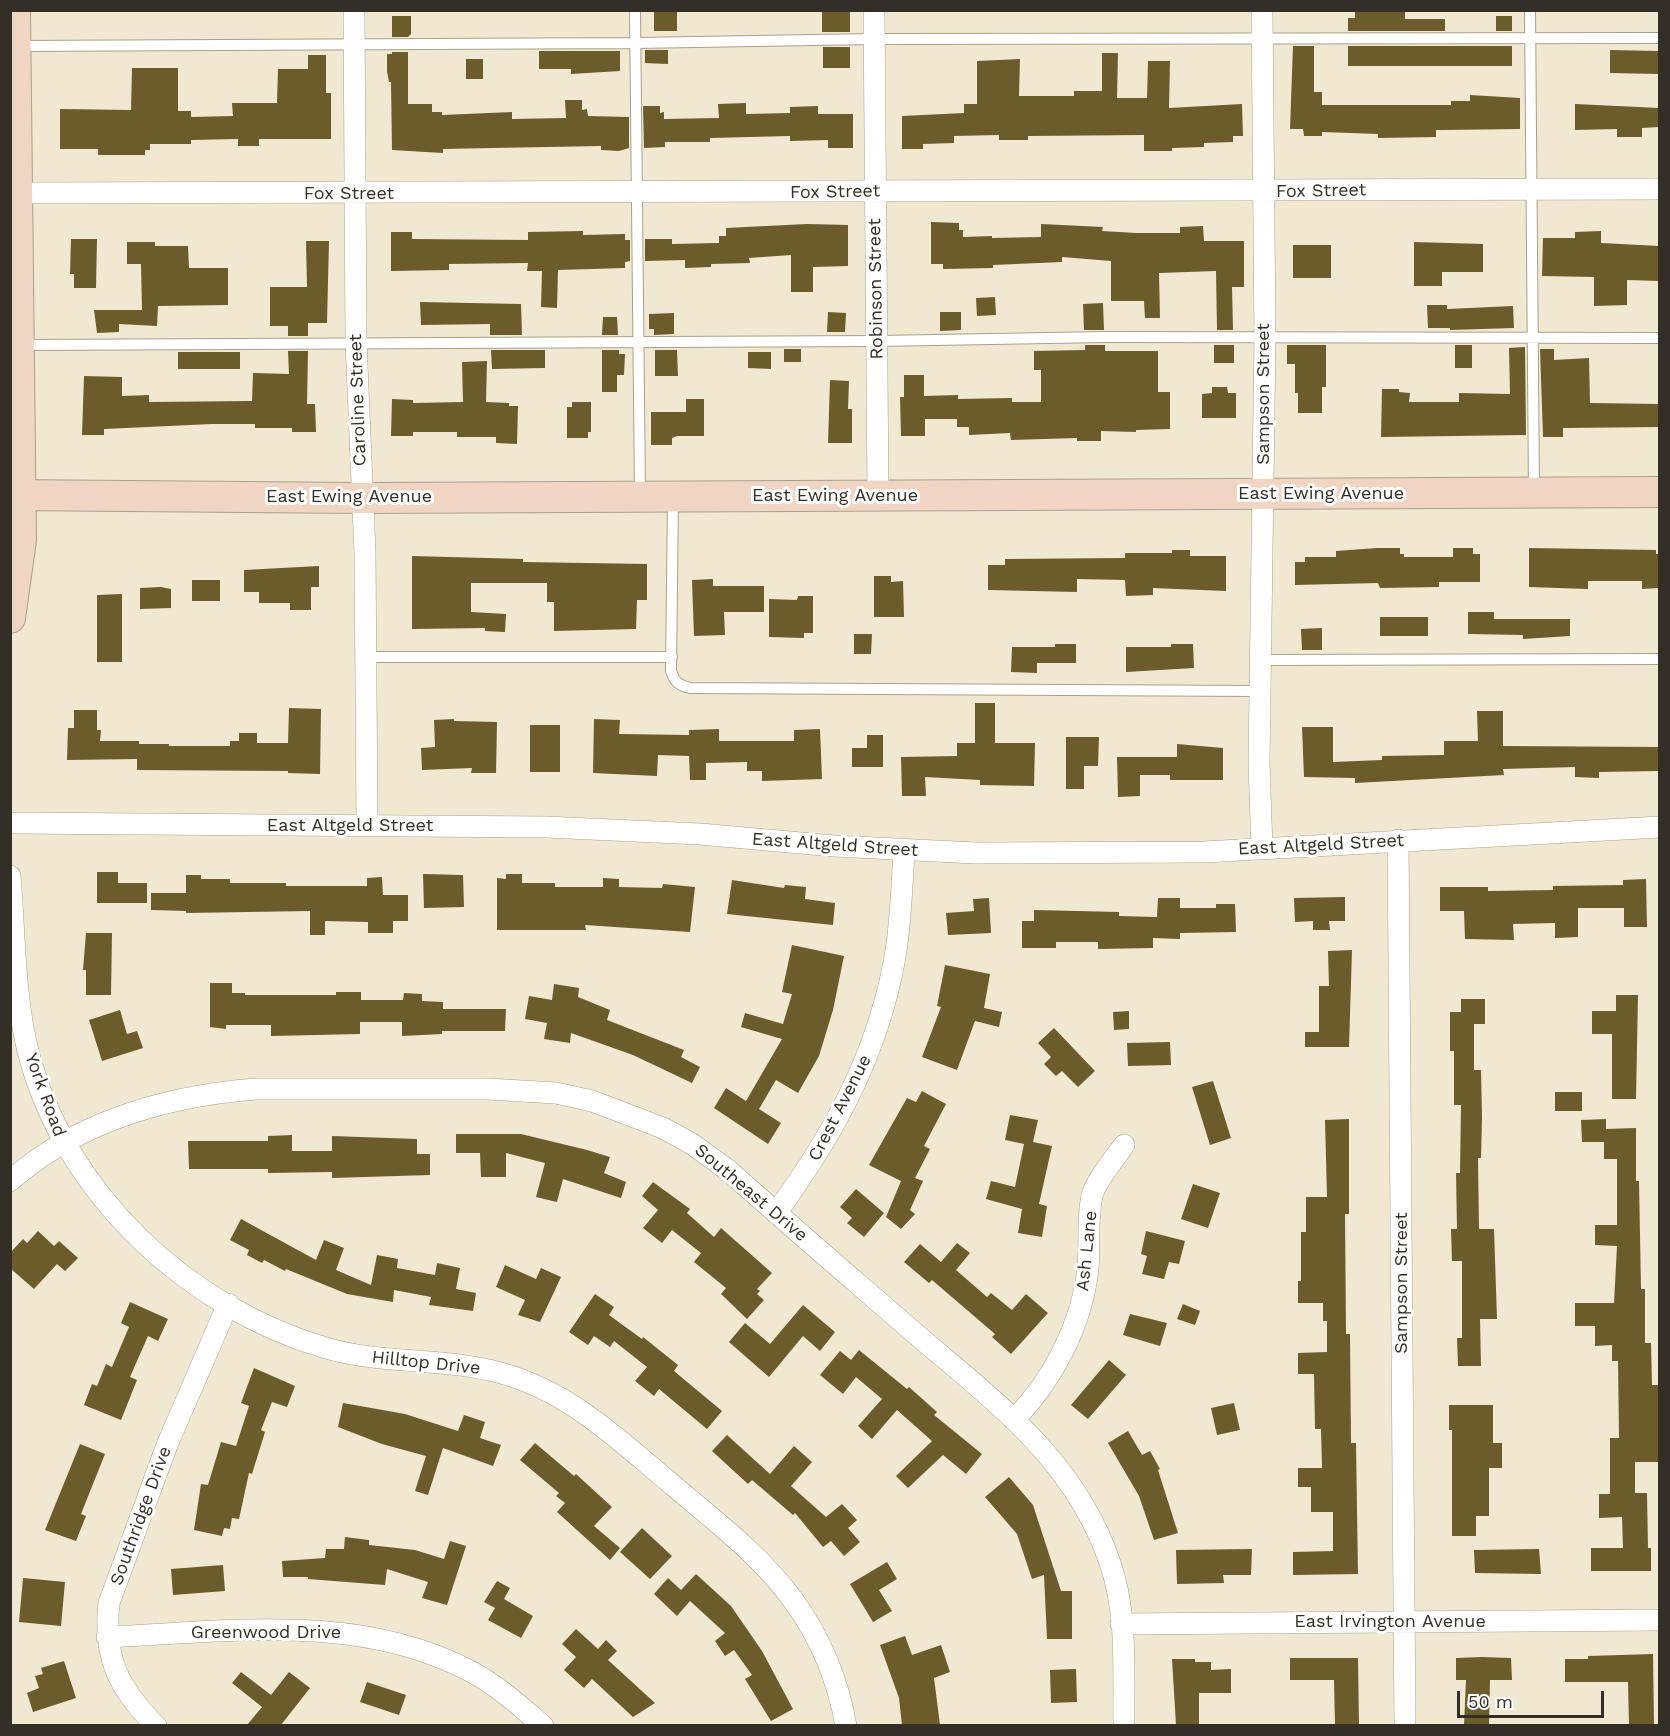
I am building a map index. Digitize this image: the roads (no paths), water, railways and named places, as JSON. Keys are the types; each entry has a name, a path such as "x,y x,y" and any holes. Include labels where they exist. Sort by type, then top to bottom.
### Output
{"street":[{"path":"10,618 21,540 16,495 14,345 13,46 15,10"},
{"name":"Caroline Street","path":"354,10 356,342 365,552 367,825"},
{"name":"Robinson Street","path":"874,10 878,495"},
{"name":"Sampson Street","path":"1262,10 1265,338 1259,660 1262,849"},
{"name":"Fox Street","path":"14,193 1263,192 1659,189"},
{"name":"East Ewing Avenue","path":"16,495 361,498 1659,492"},
{"name":"East Altgeld Street","path":"10,823 546,827 700,834 976,854 1204,852 1659,827"},
{"name":"Sampson Street","path":"1398,840 1405,1725"},
{"name":"Crest Avenue","path":"776,1214 832,1131 870,1052 890,985 897,948 904,850"},
{"name":"York Road","path":"10,876 21,1020 39,1087 66,1141 32,1162 10,1181"},
{"name":"Southeast Drive","path":"66,1141 145,1108 222,1092 290,1089 535,1091 592,1101 663,1128 692,1144 728,1170 1014,1420 1055,1460 1073,1486 1096,1528 1118,1592 1124,1725"},
{"name":"Hilltop Drive","path":"66,1141 88,1181 112,1212 155,1253 202,1289 272,1329 329,1349 375,1358 472,1366 502,1373 554,1394 580,1409 710,1516 773,1575 808,1622 829,1664 846,1725"},
{"name":"Ash Lane","path":"1014,1420 1042,1387 1059,1358 1077,1317 1088,1273 1092,1194 1124,1145"},
{"name":"Southridge Drive","path":"156,1725 138,1708 122,1685 108,1650 109,1603 171,1435 228,1304"},
{"name":"East Irvington Avenue","path":"1121,1624 1659,1620"},
{"name":"Greenwood Drive","path":"107,1637 303,1630 366,1635 422,1650 470,1671 497,1687 543,1725"}],"lane":[{"path":"635,10 640,497"},
{"path":"1530,10 1534,492"},
{"path":"13,46 635,43 874,39 1659,38"},
{"path":"14,345 638,340 1659,338"},
{"path":"673,497 672,657 674,681 690,688 1259,691"},
{"path":"365,657 672,657"},
{"path":"1259,660 1659,659"}]}
